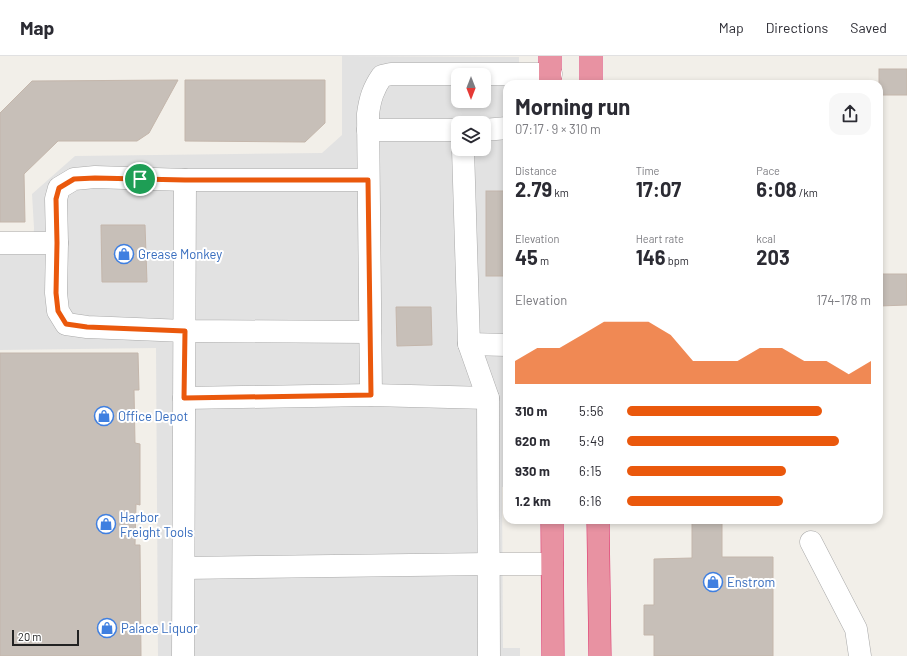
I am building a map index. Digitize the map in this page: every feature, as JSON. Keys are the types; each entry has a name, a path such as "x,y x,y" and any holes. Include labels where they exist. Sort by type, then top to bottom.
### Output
{"highway":[{"path":"591,56 591,80"},
{"path":"552,524 552,656"},
{"path":"598,524 600,656"}],"lane":[{"path":"371,395 368,114 370,97 374,86 382,76 391,74 550,71"},
{"path":"491,129 503,128"},
{"path":"368,130 451,130"},
{"path":"463,156 469,344 488,398 489,656"},
{"path":"368,180 74,179 59,188 56,199 56,293 58,311 66,324 87,327 185,331 370,332"},
{"path":"183,656 185,180"},
{"path":"0,243 57,243"},
{"path":"469,344 503,344"},
{"path":"184,398 371,395 488,398"},
{"path":"811,542 856,629 860,656"},
{"path":"184,568 552,564"}],"shaded area":[{"path":"342,56 519,57 519,80 503,80 502,487 503,648 520,648 520,656 158,656 156,348 0,350 0,246 33,246 34,228 32,194 75,156 322,153 342,135"}],"building":[{"path":"879,69 907,69 907,95 883,95 883,80 879,80"},
{"path":"178,80 149,133 137,141 58,141 24,174 25,222 0,222 0,113 32,81"},
{"path":"185,80 325,80 325,123 305,142 185,141"},
{"path":"486,191 503,191 503,276 486,276"},
{"name":"Grease Monkey","path":"101,225 145,225 147,282 102,282"},
{"path":"883,274 907,274 907,305 883,306"},
{"path":"396,307 431,307 432,345 397,346"},
{"path":"0,353 138,353 139,390 134,390 135,443 140,444 140,505 136,504 135,545 140,545 141,656 0,656"},
{"name":"Enstrom","path":"692,524 722,524 722,557 773,557 773,656 654,656 654,635 644,635 644,605 654,605 654,559 692,558"}],"place":[{"name":"Grease Monkey","path":"124,254"},
{"name":"Office Depot","path":"104,416"},
{"name":"Harbor Freight Tools","path":"106,524"},
{"name":"Enstrom","path":"713,582"},
{"name":"Palace Liquor","path":"107,628"}],"route":[{"path":"74,179 140,179 368,180 371,395 184,398 185,331 87,327 66,324 58,311 56,293 56,199 59,188 74,179"}]}
